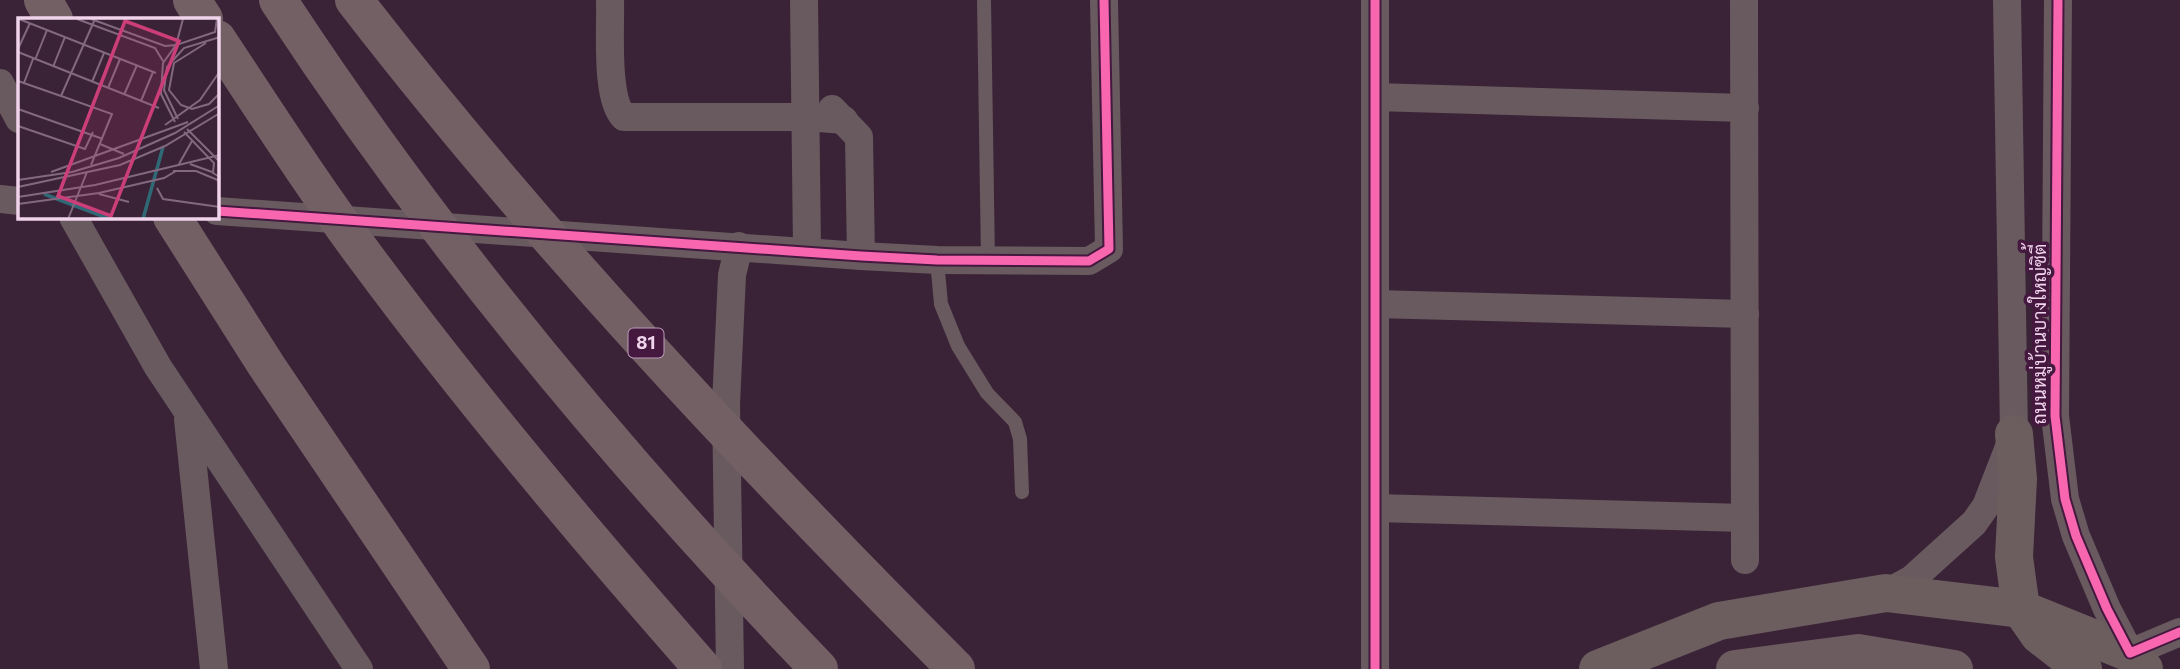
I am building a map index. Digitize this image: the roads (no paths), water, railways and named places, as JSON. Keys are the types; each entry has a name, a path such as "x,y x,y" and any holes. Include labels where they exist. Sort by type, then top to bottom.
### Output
{"highway":[{"path":"43,0 53,18"},
{"path":"192,0 203,18"},
{"path":"278,0 375,141 501,306 669,507 819,669"},
{"name":"81","path":"354,0 497,175 697,400 956,669"},
{"path":"219,42 366,258 472,396 598,549 703,669"},
{"path":"173,219 266,365 471,669"}],"main road":[{"path":"2014,434 2018,479 2014,557 2021,609 2039,635 2082,669"},
{"path":"1598,669 1719,621 1886,593 2021,609 2137,661"},
{"path":"1735,669 1858,653 1954,669"}],"street":[{"path":"610,0 613,89 618,111 624,117 807,117 844,120"},
{"path":"804,0 807,250"},
{"path":"219,211 807,250 861,256 1083,262 1109,249 1104,0"},
{"path":"1375,0 1375,669"},
{"path":"1744,0 1745,560"},
{"name":"ถนนหมู่บ้านบางใหญ่ซิตี้","path":"1886,593 1912,579 1974,523 1986,506 2014,434 2007,0"},
{"name":"ถนนหมู่บ้านบางใหญ่ซิตี้","path":"2059,0 2055,416 2065,499 2073,524 2106,609 2137,661"},
{"path":"0,83 18,116"},
{"path":"806,86 856,131 861,151 861,256"},
{"path":"1375,97 1745,108"},
{"path":"0,199 18,201"},
{"path":"74,219 187,413 359,669"},
{"path":"730,669 726,404 732,275 738,246"},
{"path":"1375,304 1745,314"},
{"path":"187,413 214,669"},
{"path":"1375,508 1745,518"},
{"path":"2137,661 2180,632"}],"lane":[{"path":"984,0 988,261"},
{"path":"937,260 941,304 958,346 988,393 1015,422 1020,439 1022,492"}]}
